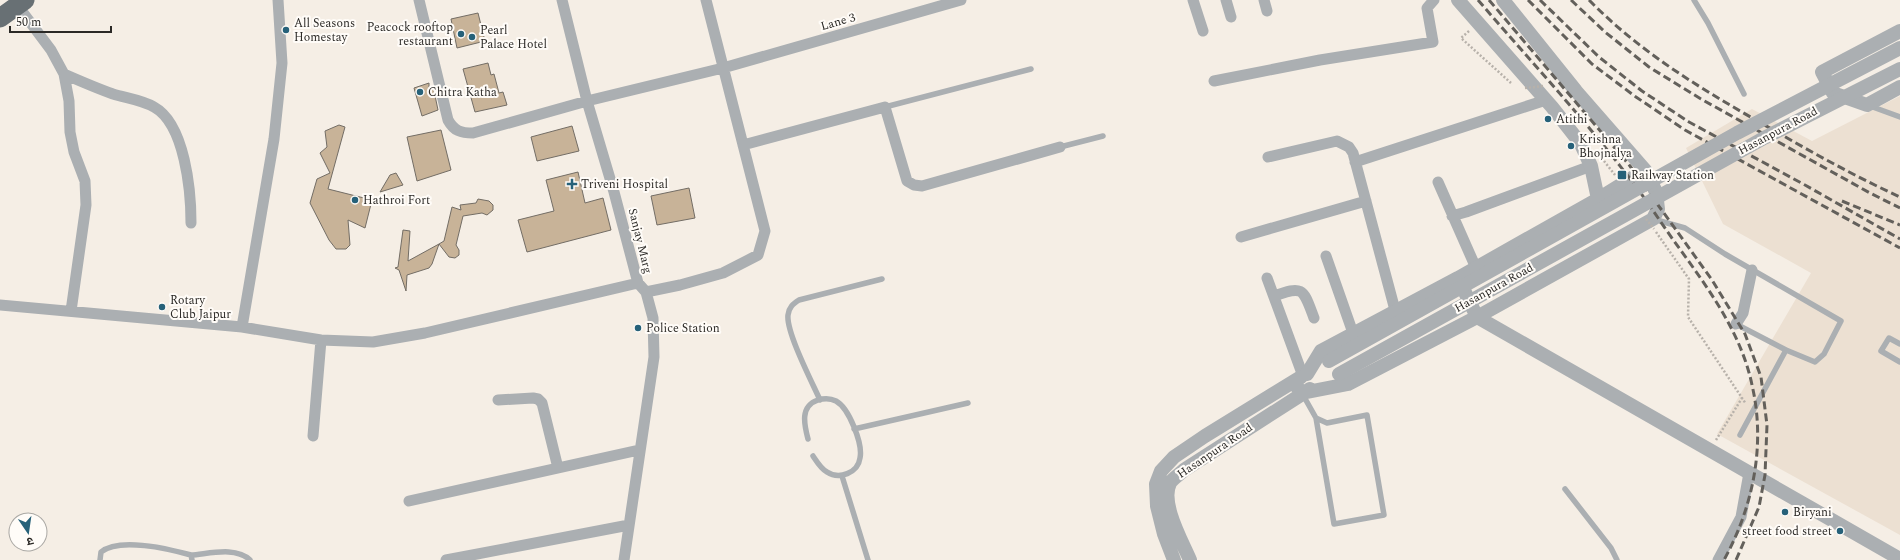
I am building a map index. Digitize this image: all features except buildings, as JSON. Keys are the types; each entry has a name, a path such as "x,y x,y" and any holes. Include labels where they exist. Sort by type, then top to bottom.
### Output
{"highway":[{"path":"0,18 21,3"}],"street":[{"path":"242,327 274,138 282,63 278,0"},
{"name":"Lane 3","path":"419,0 448,120 452,127 461,133 473,133 487,130 587,101 723,68 961,0"},
{"name":"Sanjay Marg","path":"562,0 587,101 614,192 638,283 646,292 653,318 654,357 639,450 624,560"},
{"path":"646,292 680,285 723,273 758,255 765,231 706,0"},
{"path":"1194,0 1203,31"},
{"path":"1226,0 1231,17"},
{"path":"1214,81 1320,60 1433,42 1427,8 1434,0"},
{"path":"1458,0 1546,100 1581,144 1591,166 1598,199"},
{"path":"1267,278 1301,377 1302,393 1348,384 1654,224 1658,209 1656,192 1645,170 1576,91 1503,0"},
{"path":"21,3 51,50 64,74 69,100 70,132 74,152 84,181 86,205 71,311"},
{"path":"1900,31 1822,72 1833,93 1867,104 1900,87"},
{"name":"Hasanpura Road","path":"1174,560 1164,534 1157,506 1156,484 1161,471 1174,457 1205,436 1329,361 1737,133 1900,48"},
{"name":"Hasanpura Road","path":"1190,560 1168,505 1167,492 1171,482 1184,470 1302,393 1339,374 1764,138 1900,69"},
{"path":"64,74 111,93 154,107 165,116 185,160 191,194 191,223"},
{"path":"1355,162 1546,100"},
{"path":"743,145 885,107 907,182 914,186 931,184 1060,148"},
{"path":"1268,157 1337,142 1349,147 1353,153 1395,310"},
{"path":"1452,216 1591,166"},
{"path":"1301,377 1321,351 1395,310 1473,270 1598,199 1645,170"},
{"path":"1438,182 1473,270 1491,309 1496,328"},
{"path":"1241,237 1366,201"},
{"path":"1326,256 1353,333"},
{"path":"1736,324 1743,312 1752,270"},
{"path":"1458,278 1477,317 1900,558"},
{"path":"0,305 242,327 321,340 373,342 425,333 638,283"},
{"path":"1274,296 1294,289 1299,290 1305,295 1314,318"},
{"path":"313,436 321,340"},
{"path":"498,400 515,398 538,399 542,403 558,468"},
{"path":"409,501 639,450"},
{"path":"1718,560 1741,517 1749,473"},
{"path":"446,560 629,525"}],"lane":[{"path":"1701,0 1694,1 1708,23 1744,94"},
{"path":"885,107 1031,69"},
{"path":"1867,104 1900,117"},
{"path":"1060,148 1103,136"},
{"path":"1654,224 1685,228 1752,270 1841,321 1824,354 1815,362 1786,350 1736,324"},
{"path":"820,400 792,335 788,316 789,309 799,300 882,279"},
{"path":"1900,344 1889,338 1881,351 1900,362"},
{"path":"1740,435 1786,350"},
{"path":"1302,393 1316,418 1334,524 1384,515 1367,416 1327,423 1316,418"},
{"path":"808,439 805,426 805,411 808,406 827,398 840,403 849,415 861,450 860,459 856,467 842,476 827,473 813,456"},
{"path":"854,429 968,403"},
{"path":"842,476 868,560"},
{"path":"1565,489 1611,548 1616,560"},
{"path":"100,560 101,552 107,547 125,544 173,550 191,558 230,551 247,557 250,560"}],"path":[{"path":"1478,22 1461,38 1517,88"},
{"path":"1521,88 1544,86"},
{"path":"1654,224 1689,279 1688,317 1752,413"},
{"path":"1709,450 1742,398"}],"shaded area":[{"path":"1900,96 1900,535 1717,434 1811,273 1723,224 1686,148 1752,109 1812,141"}],"railway":[{"path":"1478,0 1571,106 1631,179 1709,291 1731,327 1740,346 1747,365 1756,408 1758,430 1757,453 1754,475 1743,519 1724,560"},
{"path":"1489,0 1630,166 1712,280 1745,334 1761,377 1767,425 1765,475 1759,507 1736,560"},
{"path":"1528,0 1592,64 1636,97 1685,130 1900,248"},
{"path":"1540,0 1599,57 1642,91 1689,122 1900,239"},
{"path":"1571,0 1605,32 1649,67 1701,99 1870,193 1900,208"},
{"path":"1589,0 1608,19 1649,52 1692,82 1812,152 1864,180 1900,197"},
{"path":"1842,201 1900,225"}],"place":[{"name":"All Seasons Homestay","path":"286,30"},
{"name":"Peacock rooftop restaurant","path":"461,34"},
{"name":"Pearl Palace Hotel","path":"472,37"},
{"name":"Chitra Katha","path":"420,92"},
{"name":"Atithi","path":"1548,119"},
{"name":"Krishna Bhojnalya","path":"1571,146"},
{"name":"Railway Station","path":"1622,175"},
{"name":"Triveni Hospital","path":"572,184"},
{"name":"Hathroi Fort","path":"355,200"},
{"name":"Rotary Club Jaipur","path":"162,307"},
{"name":"Police Station","path":"638,328"},
{"name":"Biryani","path":"1785,512"},
{"name":"street food street","path":"1840,531"}]}
